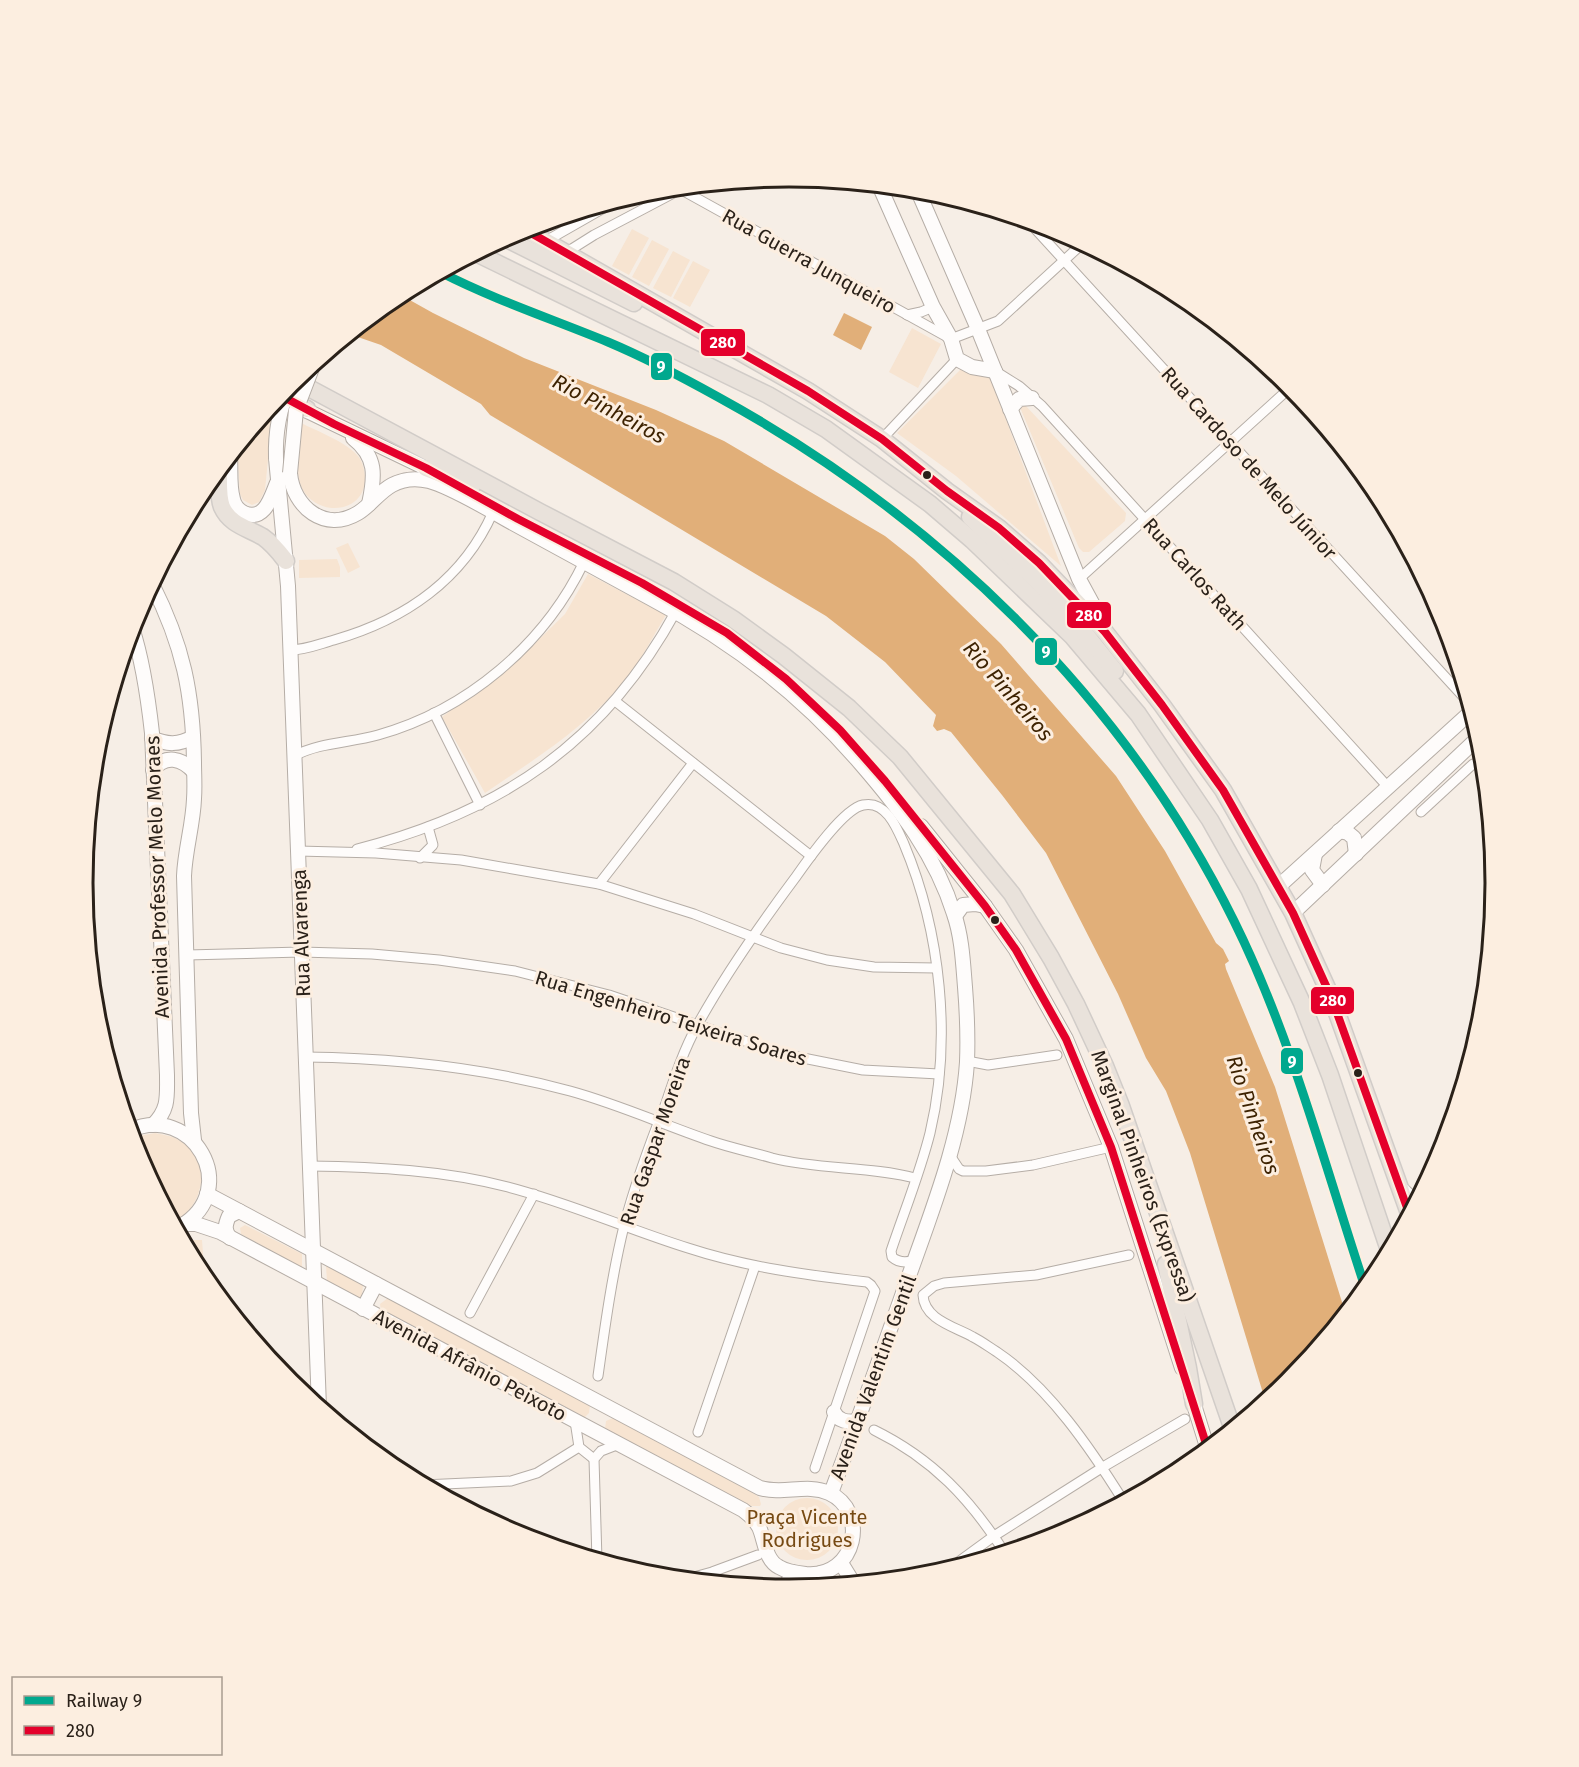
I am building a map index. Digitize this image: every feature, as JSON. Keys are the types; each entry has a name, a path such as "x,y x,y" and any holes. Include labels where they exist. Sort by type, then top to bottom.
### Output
{"highway":[{"path":"536,235 808,392 882,440 999,528 1039,563 1105,632 1162,705 1223,790 1279,886 1332,999 1407,1206"},
{"path":"515,243 668,319 694,326"},
{"path":"485,257 768,395 826,429 874,463 972,540 1073,637 1138,714 1210,820 1249,889 1302,1003 1330,1075 1386,1242"},
{"name":"Marginal Pinheiros (Expressa)","path":"303,385 674,582 733,619 784,656 849,708 900,757 1012,894 1076,1004 1105,1066 1230,1422"},
{"path":"289,400 307,409"},
{"path":"426,468 540,512"},
{"path":"220,483 221,505 227,516 244,529 274,545 286,561"},
{"path":"947,491 977,524 1070,615 1124,685 1138,714"},
{"path":"1156,1207 1188,1368 1189,1412"}],"main road":[{"path":"883,193 933,307 951,339 957,359 972,368 995,371"},
{"path":"922,199 978,329 1079,579 1104,624 1105,632"},
{"name":"Avenida Valentim Gentil","path":"307,382 296,410 290,473 293,492 300,504 319,516 345,519 356,515 392,485 414,479 437,484 493,512 709,630 762,668 843,743 920,838 940,876 955,916 964,982 967,1061 955,1135 914,1260 831,1493"},
{"path":"1010,409 1019,399 1032,398"},
{"path":"286,403 307,409 426,468 642,583 727,633 814,704 848,739 885,781 985,906 1016,950 1066,1039 1111,1147 1189,1412 1204,1443"},
{"name":"Rua Alvarenga","path":"281,408 278,422 276,458 286,561 319,1396"},
{"path":"334,424 360,444 370,458 373,480 369,505"},
{"path":"231,468 232,497 238,509 244,513 252,515 263,511 278,481"},
{"name":"Avenida Professor Melo Moraes","path":"157,593 170,620 182,656 188,682 193,737 194,807 184,869 191,1113 194,1140"},
{"name":"Avenida Professor Melo Moraes","path":"137,641 147,692 152,738 164,1021 166,1103 163,1115 153,1125"},
{"path":"1279,886 1465,717"},
{"path":"152,738 166,744 173,744 193,737"},
{"path":"1293,913 1472,744"},
{"path":"153,770 161,762 172,759 183,761 194,771"},
{"path":"1352,820 1356,832 1371,839"},
{"path":"1340,831 1354,838 1356,854"},
{"path":"1315,854 1312,870 1323,885"},
{"path":"955,916 963,905 985,906"},
{"path":"162,993 167,998 177,1001 183,998 188,991"},
{"path":"164,1021 169,1017 177,1016 189,1022"},
{"path":"138,1127 153,1125 169,1127 194,1140 208,1165 207,1194 198,1211 182,1224"},
{"path":"1400,1188 1411,1198"},
{"name":"Avenida Afrânio Peixoto","path":"207,1194 748,1482 769,1491 814,1488 831,1493"},
{"path":"230,1238 225,1229 226,1224 229,1216 239,1211"},
{"name":"Avenida Afrânio Peixoto","path":"183,1226 204,1226 230,1238 740,1508 753,1518 771,1560 778,1567 792,1572"},
{"path":"363,1309 376,1284"},
{"path":"834,1412 843,1420 858,1421"},
{"path":"789,1580 792,1572 821,1573 841,1563 849,1552 852,1525 847,1509 831,1493"},
{"path":"841,1563 850,1577"},
{"path":"821,1573 825,1579"}],"street":[{"name":"Rua Guerra Junqueiro","path":"693,194 951,339"},
{"path":"567,252 663,199"},
{"path":"546,241 589,217"},
{"path":"581,222 594,235"},
{"name":"Rua Cardoso de Melo Júnior","path":"1040,234 1458,691"},
{"path":"951,339 998,321 1076,249"},
{"name":"Rua Guerra Junqueiro","path":"907,315 933,307"},
{"path":"882,440 957,359"},
{"name":"Rua Carlos Rath","path":"995,371 1019,386 1042,406 1388,787"},
{"path":"1079,579 1284,393"},
{"path":"290,650 306,650 355,634 403,613 449,576 472,550 493,512"},
{"path":"294,756 310,748 380,734 434,713 476,688 518,654 554,614 584,562"},
{"path":"346,852 428,827 480,805 557,756 615,701 648,659 676,611"},
{"path":"615,701 811,856"},
{"path":"434,713 480,805"},
{"path":"599,884 693,763"},
{"path":"1422,812 1475,763"},
{"name":"Rua Gaspar Moreira","path":"598,1376 614,1272 625,1225 658,1122 697,1026 752,937 811,856 853,809 870,804 883,810"},
{"name":"Avenida Valentim Gentil","path":"883,810 899,834 914,870 926,909 934,948 941,1014 942,1043 930,1132 891,1251 896,1261 914,1260"},
{"path":"428,827 433,845 441,853 461,861"},
{"path":"420,858 433,845"},
{"path":"298,851 346,852 461,861 599,884 694,914 781,948 827,960 874,967 936,968"},
{"name":"Rua Engenheiro Teixeira Soares","path":"187,955 302,952 372,954 439,960 515,971 609,995 783,1054 824,1064 863,1070 939,1074"},
{"path":"967,1061 988,1065 1057,1055"},
{"path":"305,1057 372,1058 436,1064 505,1076 617,1105 713,1142 776,1158 817,1166 898,1174 915,1178"},
{"path":"964,1080 988,1065"},
{"path":"949,1154 963,1171 986,1171 1033,1165 1111,1147"},
{"path":"309,1166 377,1167 505,1186 688,1248 754,1266 698,1432"},
{"path":"470,1313 534,1194"},
{"path":"1121,1496 1103,1467 1064,1417 1026,1377 1000,1354 937,1318 927,1309 924,1295 934,1286 944,1283 1036,1275 1129,1255"},
{"name":"Avenida Valentim Gentil","path":"754,1266 867,1282 875,1291 815,1468"},
{"path":"965,1557 994,1536 1189,1412"},
{"path":"575,1421 579,1447 594,1459"},
{"path":"874,1430 902,1445 946,1478 969,1502 1001,1547"},
{"path":"597,1552 594,1459 605,1449 619,1444"},
{"path":"437,1484 510,1481 537,1473 579,1447"},
{"path":"703,1574 758,1555"}],"green space":[{"path":"632,229 649,238 629,275 612,266"},
{"path":"652,240 669,249 649,286 632,277"},
{"path":"673,251 690,260 671,297 653,288"},
{"path":"693,261 710,270 690,307 673,298"},
{"path":"912,328 941,344 918,388 889,372"},
{"path":"961,369 972,375 990,377 1061,566 956,476 897,433"},
{"path":"1024,404 1126,513 1125,521 1089,552 1083,552 1079,548 1019,405"},
{"path":"272,418 265,490 259,502 252,505 243,500 240,494 238,458"},
{"path":"301,423 346,446 360,459 365,476 363,490 357,499 348,505 337,508 326,507 315,502 306,494 300,483 298,469"},
{"path":"348,543 360,567 348,573 336,548"},
{"path":"337,559 340,577 299,578 299,560"},
{"path":"588,574 666,615 643,655 612,695 560,741 485,793 442,717 516,662 565,614"},
{"path":"155,1133 172,1137 192,1151 198,1161 201,1184 198,1196 192,1207 179,1219 165,1192 141,1136"},
{"path":"245,1225 302,1254 302,1268 241,1234 240,1228"},
{"path":"191,1240 202,1240 203,1260"},
{"path":"326,1266 363,1285 362,1296 358,1298 327,1281"},
{"path":"388,1298 590,1405 589,1413 584,1418 381,1310 380,1304"},
{"path":"613,1418 750,1491 759,1497 760,1506 751,1506 605,1429 606,1421"},
{"name":"Praça Vicente Rodrigues","path":"801,1498 813,1498 829,1507 836,1517 838,1529 836,1541 829,1551 813,1560 801,1560 790,1555 781,1546 776,1535 776,1523 781,1512 790,1503"}],"water":[{"name":"Rio Pinheiros","path":"410,300 524,358 656,410 724,441 885,536 914,559 1001,644 1116,776 1165,851 1216,943 1223,949 1229,961 1225,964 1226,969 1275,1087 1343,1306 1313,1343 1263,1394 1190,1153 1166,1091 1146,1058 1118,994 1046,853 951,732 944,729 937,731 933,726 936,715 885,662 826,616 490,415 481,404 381,345 358,337"},
{"path":"844,313 872,327 861,350 833,335"}],"rail line":[{"name":"9","path":"449,276 650,361 718,397 798,445 875,498 948,556 1016,620 1080,688 1137,761 1189,839 1234,921 1255,965 1290,1057 1363,1279"}],"transit line":[{"name":"280","path":"535,235 808,391 882,439 947,491 999,528 1039,563 1105,632 1162,705 1223,790 1293,913 1332,999 1407,1206"},
{"name":"280","path":"289,400 426,468 642,583 727,633 786,679 840,730 885,781 985,906 1016,950 1066,1039 1111,1147 1205,1442"}]}
